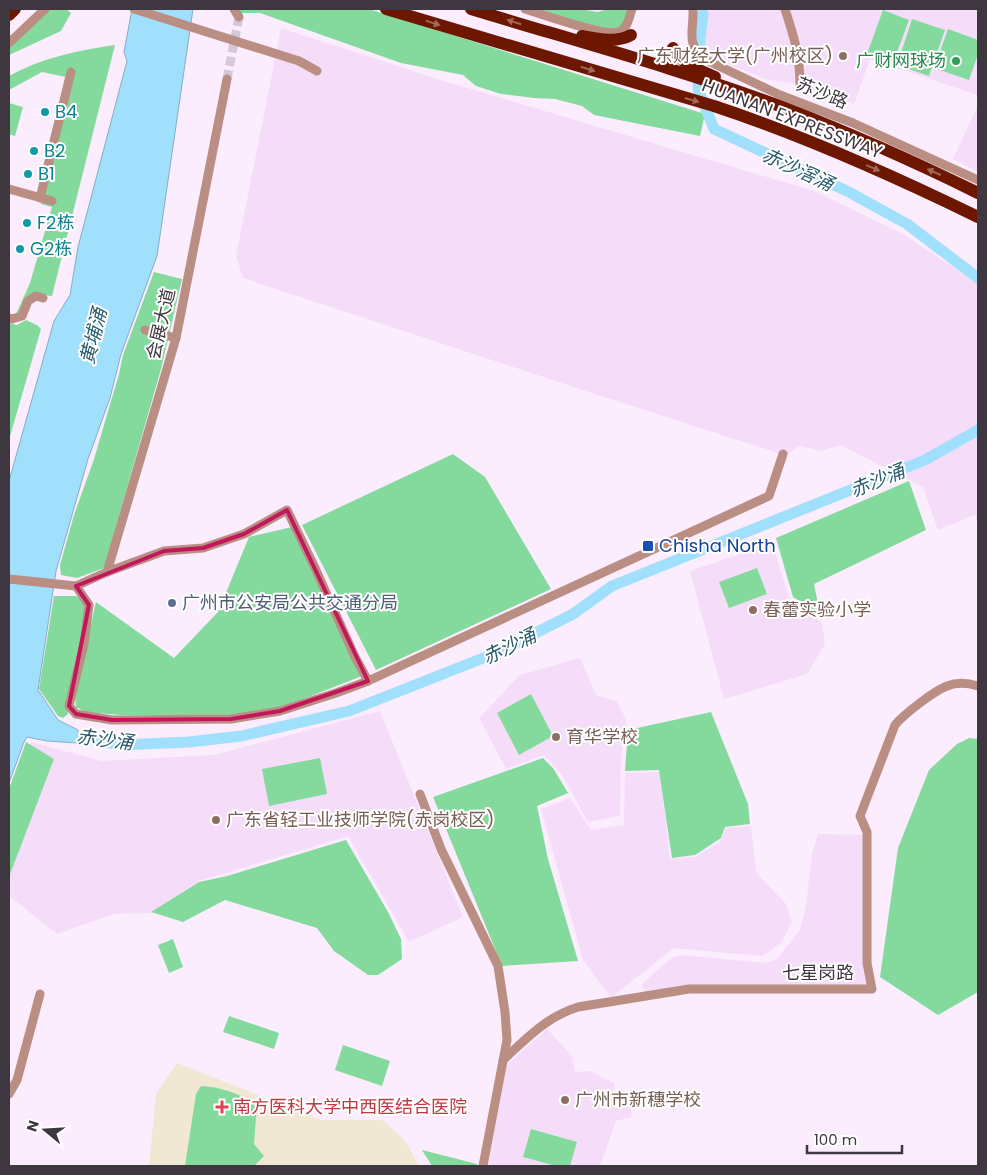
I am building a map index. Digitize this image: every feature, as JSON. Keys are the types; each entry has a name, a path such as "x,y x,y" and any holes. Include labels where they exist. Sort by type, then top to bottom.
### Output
{"highway":[{"path":"9,14 14,9"},
{"name":"HUANAN EXPRESSWAY","path":"386,9 714,106 763,123 840,154 978,217"},
{"name":"HUANAN EXPRESSWAY","path":"471,9 678,72 719,82 852,136 978,193"},
{"path":"539,30 601,39 624,39 631,35"},
{"path":"675,52 686,63 719,82"}],"street":[{"path":"9,43 45,9"},
{"path":"134,9 300,61 317,71"},
{"path":"525,9 613,33 625,28 632,9"},
{"name":"苏沙路","path":"693,9 692,45 699,55 771,91 853,123 978,180"},
{"path":"785,9 798,47 800,86"},
{"path":"40,198 71,72"},
{"name":"会展大道","path":"107,572 176,338 227,79"},
{"path":"9,190 52,201"},
{"path":"11,318 22,316 28,301 36,296 43,298"},
{"path":"145,330 176,338"},
{"path":"76,586 89,605 84,644 69,706 76,714 112,720 231,718 280,711 368,681 769,496 783,454"},
{"path":"9,579 76,586 107,572 164,551 203,548 244,534 287,510 368,681"},
{"name":"七星岗路","path":"503,1060 539,1027 561,1012 578,1007 689,989 872,989 867,963 867,832 860,816 895,725 903,715 946,686 967,683 978,686"},
{"path":"420,794 441,849 498,966 507,1040 483,1166"},
{"path":"9,1094 17,1080 40,994"}],"highlighted area":[{"path":"287,510 368,681 280,711 231,719 112,720 76,714 69,706 89,605 76,586 164,551 203,548 244,534"}],"shaded area":[{"name":"广东财经大学(广州校区)","path":"697,9 978,9 978,95 870,59 854,104 796,84 766,79 702,54 695,41"},
{"path":"281,28 437,79 814,191 903,234 978,284 978,522 975,515 938,530 923,487 840,445 822,451 799,446 787,455 781,454 243,278 236,256"},
{"path":"978,105 978,172 953,159"},
{"name":"春蕾实验小学","path":"772,543 789,598 822,623 825,644 807,674 724,699 690,571"},
{"name":"育华学校","path":"580,658 596,695 617,702 626,719 621,763 620,816 588,822 563,776 544,755 506,769 479,718 520,675"},
{"name":"广东省轻工业技师学院(赤岗校区)","path":"380,711 463,917 409,942 348,836 199,881 150,913 114,914 57,934 9,896 9,804 31,742 101,761 214,755"},
{"path":"660,772 670,859 695,857 721,841 726,828 751,826 756,872 786,904 792,922 781,943 762,956 674,948 611,998 583,960 541,809 570,798 591,830 624,825 625,773"},
{"path":"818,834 865,835 869,987 644,994 642,984 671,958 681,955 765,963 777,959 800,930 806,905 812,854"},
{"name":"广州市新穗学校","path":"547,1029 572,1056 575,1072 590,1071 614,1083 615,1093 627,1094 632,1106 631,1117 616,1121 600,1166 488,1166 507,1065"},
{"name":"南方医科大学中西医结合医院","path":"177,1063 321,1120 383,1120 405,1141 419,1166 149,1166 156,1094"}],"green space":[{"path":"48,9 66,9 71,13 61,31 9,55 9,44"},
{"path":"237,9 369,9 705,114 700,136 594,115 582,106 555,99 501,94 476,86 463,75 401,63 260,13 240,13"},
{"name":"广东财经大学(广州校区)","path":"535,9 580,9 598,12 608,9 629,9 621,27 602,28 578,23"},
{"path":"883,10 909,20 893,63 867,54"},
{"path":"912,19 945,30 929,76 897,65"},
{"name":"广财网球场","path":"948,29 978,40 978,54 969,80 934,68"},
{"path":"115,45 52,296 32,294 24,301 18,314 16,314 30,283 52,207 41,204 66,77 42,72 9,90 9,76 34,64 61,56"},
{"path":"9,103 23,107 15,136 9,134"},
{"path":"154,272 182,279 161,369 104,568 77,578 61,575 60,565 74,515 94,459 123,355"},
{"path":"26,320 41,329 9,440 9,323 17,325"},
{"path":"453,454 485,477 551,589 376,670 302,525"},
{"path":"909,481 926,530 814,584 820,614 793,597 776,538"},
{"path":"292,527 362,676 283,707 234,715 121,715 85,712 76,707 75,695 96,602 174,658 218,612 249,537"},
{"path":"757,568 767,594 729,608 719,582"},
{"path":"54,596 77,596 88,605 67,703 68,714 63,718 58,716 39,689"},
{"path":"531,694 553,736 519,755 497,713"},
{"path":"711,712 748,804 750,824 725,827 721,838 695,855 672,858 659,770 625,771 628,730"},
{"path":"969,738 978,739 978,992 938,1015 880,977 898,848 929,770 957,744"},
{"path":"26,742 54,759 9,877 9,789"},
{"path":"320,758 327,794 269,806 262,769"},
{"path":"543,758 553,768 568,793 537,806 548,859 578,961 502,966 433,797"},
{"path":"346,840 388,912 401,939 402,959 378,975 368,975 334,951 317,928 225,900 183,922 151,912 199,882 227,876"},
{"path":"173,939 183,967 169,973 158,945"},
{"path":"229,1016 279,1033 274,1049 223,1032"},
{"path":"343,1045 390,1061 382,1086 335,1070"},
{"path":"201,1086 230,1092 257,1104 254,1144 264,1156 254,1166 185,1166 196,1094"},
{"path":"531,1129 577,1142 570,1166 556,1166 523,1157"},
{"path":"422,1150 477,1164 477,1166 432,1166"}],"water":[{"name":"黄埔涌","path":"132,9 193,9 157,256 121,354 110,398 88,459 56,571 38,690 58,720 78,730 77,743 47,741 27,737 9,783 9,481 54,321 70,295 78,247 127,61 124,52"}],"waterway":[{"name":"赤沙滘涌","path":"703,14 698,89 714,129 849,192 907,224 978,278"},
{"name":"赤沙涌","path":"64,735 122,745 189,742 241,736 349,711 496,653 573,614 612,586 925,460 978,430"}],"tunnel":[{"path":"227,79 239,17"}],"place":[{"name":"广东财经大学(广州校区)","path":"843,56"},
{"name":"广财网球场","path":"956,61"},
{"name":"B4","path":"45,112"},
{"name":"B2","path":"34,151"},
{"name":"B1","path":"28,174"},
{"name":"F2栋","path":"27,223"},
{"name":"G2栋","path":"20,249"},
{"name":"Chisha North","path":"648,546"},
{"name":"广州市公安局公共交通分局","path":"172,603"},
{"name":"春蕾实验小学","path":"753,610"},
{"name":"育华学校","path":"556,737"},
{"name":"广东省轻工业技师学院(赤岗校区)","path":"216,820"},
{"name":"广州市新穗学校","path":"565,1100"},
{"name":"南方医科大学中西医结合医院","path":"222,1107"}]}
